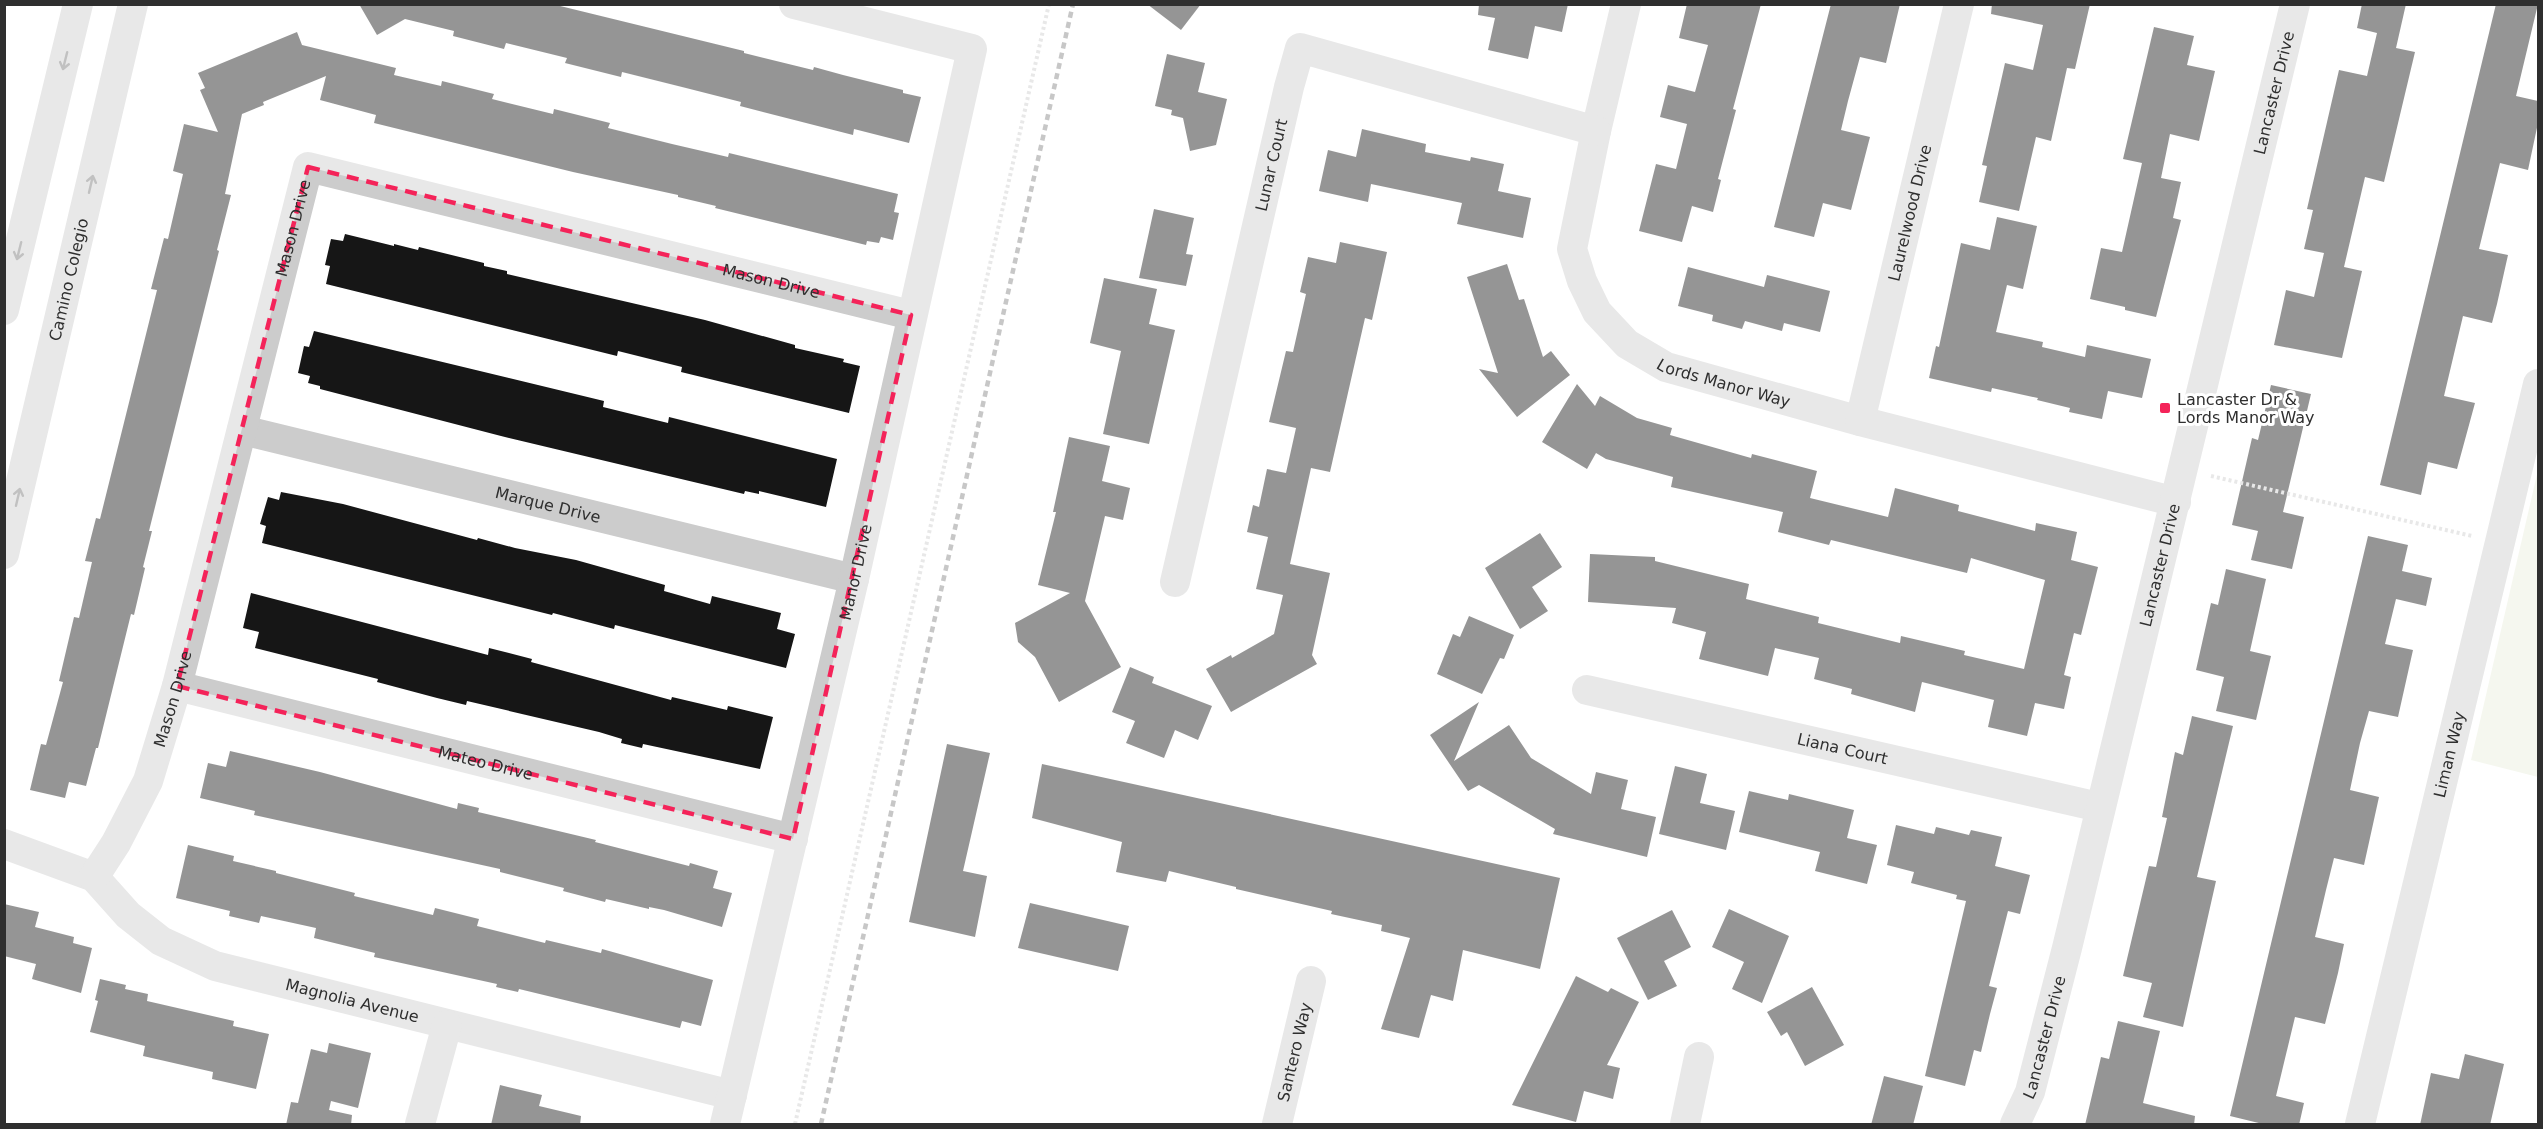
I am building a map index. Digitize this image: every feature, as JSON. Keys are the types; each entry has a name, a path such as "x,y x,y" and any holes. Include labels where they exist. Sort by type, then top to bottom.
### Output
{"street":[{"path":"4,310 78,4"},
{"name":"Camino Colegio","path":"4,554 133,4"},
{"name":"Manor Drive","path":"725,1125 854,579 972,49 794,4"},
{"name":"Lords Manor Way","path":"1626,4 1596,131 1572,249 1582,280 1597,312 1627,344 1666,367 1860,421 2176,502"},
{"name":"Laurelwood Drive","path":"1860,421 1959,4"},
{"name":"Lancaster Drive","path":"2015,1125 2030,1092 2176,502 2295,4"},
{"name":"Lunar Court","path":"1175,582 1289,87 1300,48 1596,131"},
{"name":"Mason Drive","path":"94,877 117,843 148,781 177,686 308,167 911,315"},
{"name":"Liman Way","path":"2360,1125 2538,384"},
{"name":"Marque Drive","path":"242,430 854,579"},
{"name":"Mateo Drive","path":"177,686 793,839"},
{"name":"Liana Court","path":"1587,690 2099,807"},
{"name":"Magnolia Avenue","path":"4,844 94,877 128,915 161,941 215,966 732,1095"},
{"name":"Santero Way","path":"1277,1125 1311,981"},
{"path":"420,1125 447,1025"},
{"path":"1684,1125 1699,1058"}],"path":[{"path":"795,1125 1049,4"},
{"path":"2211,476 2476,537"}],"highlighted area":[{"path":"308,167 911,315 793,839 177,686"}],"green space":[{"path":"2538,470 2538,777 2471,760"}],"building":[{"path":"359,4 552,4 813,70 814,67 903,90 903,93 921,97 909,143 854,129 853,135 740,106 741,102 622,72 621,77 565,63 567,58 506,43 504,49 453,36 454,31 405,19 377,35"},
{"path":"1147,4 1201,4 1181,30"},
{"path":"1479,4 1568,4 1562,32 1535,26 1528,59 1488,50 1495,18 1478,15"},
{"path":"1687,4 1761,4 1733,109 1736,110 1718,179 1721,180 1713,212 1692,206 1682,242 1639,231 1656,164 1676,169 1687,124 1660,117 1668,85 1695,92 1708,45 1679,38"},
{"path":"1831,4 1900,4 1886,63 1860,57 1841,130 1870,137 1851,210 1823,203 1814,237 1774,227"},
{"path":"1992,4 2090,4 2075,69 2067,68 2051,141 2036,137 2019,211 1979,202 1987,166 1982,165 2005,63 2033,70 2043,25 1991,14"},
{"path":"2362,4 2406,4 2396,48 2415,52 2384,182 2365,177 2344,267 2362,271 2342,358 2274,345 2286,290 2314,297 2324,253 2304,249 2313,210 2307,209 2339,70 2367,76 2377,33 2357,28"},
{"path":"2496,4 2538,4 2516,96 2538,101 2538,123 2528,170 2500,163 2479,249 2508,255 2497,304 2492,323 2463,316 2444,396 2475,403 2457,469 2428,462 2421,495 2380,485"},
{"path":"2154,27 2194,36 2187,65 2215,71 2199,141 2170,134 2161,178 2181,182 2173,218 2181,220 2156,317 2090,299 2101,248 2122,252 2142,163 2123,159"},
{"path":"297,32 302,45 396,68 394,75 441,86 442,81 494,94 492,99 553,114 554,109 610,123 608,128 672,144 728,157 729,153 898,194 894,212 899,213 893,240 881,237 879,243 867,241 866,245 715,208 716,206 678,197 678,195 573,172 374,123 376,115 320,100 326,76 263,102 264,105 242,114 225,194 231,195 217,250 219,251 149,531 152,531 134,615 131,614 98,748 96,748 86,786 69,782 65,798 30,790 41,744 46,745 63,682 59,681 74,617 79,618 92,562 85,561 96,518 100,519 157,290 151,289 164,238 168,239 183,174 173,171 184,124 218,132 200,90 205,88 198,73"},
{"path":"1167,54 1205,63 1198,92 1227,99 1216,145 1190,151 1183,118 1171,115 1172,110 1155,106"},
{"path":"1362,129 1426,144 1425,152 1470,161 1471,157 1504,164 1498,191 1531,198 1523,238 1457,224 1462,203 1371,184 1368,202 1319,191 1328,150 1356,157"},
{"path":"1154,209 1194,218 1186,254 1193,255 1186,286 1139,278"},
{"path":"1997,217 2037,226 2023,289 2007,285 1996,332 2043,342 2042,347 2085,357 2087,345 2151,359 2142,398 2108,391 2102,419 2069,412 2070,408 2037,400 2038,398 1992,388 1991,392 1929,378 1936,346 1939,347 1961,243 1990,250"},
{"path":"345,234 394,246 394,244 418,250 419,247 484,263 484,266 507,271 507,274 705,320 795,345 795,348 844,359 843,362 860,366 849,413 681,372 682,367 618,351 617,356 326,284 330,266 325,265 331,239 343,241"},
{"path":"1340,242 1387,252 1372,320 1365,318 1330,472 1311,468 1290,564 1330,573 1312,655 1317,664 1231,712 1206,669 1231,655 1232,658 1274,634 1283,595 1256,589 1268,537 1247,532 1253,505 1259,507 1267,469 1286,473 1296,428 1269,422 1286,351 1293,352 1306,294 1300,292 1308,257 1336,263"},
{"path":"1507,264 1519,300 1524,299 1543,357 1551,351 1570,375 1517,417 1479,369 1498,373 1467,277"},
{"path":"1688,267 1764,287 1767,275 1830,291 1820,332 1784,323 1782,331 1745,321 1742,329 1712,321 1713,315 1678,306"},
{"path":"1104,278 1157,289 1149,324 1175,330 1149,444 1103,434 1121,351 1090,343"},
{"path":"314,331 604,401 603,407 668,423 669,417 837,459 826,507 759,491 759,494 745,491 744,494 501,436 320,389 320,386 308,383 310,376 298,373 304,346 309,347"},
{"path":"1577,384 1595,406 1600,396 1637,418 1672,428 1670,435 1751,458 1752,454 1817,471 1810,498 1888,517 1895,488 1959,505 1958,511 2035,531 2036,523 2077,532 2071,560 2098,567 2081,635 2074,633 2064,675 2071,677 2064,709 2035,703 2027,736 1988,727 1994,700 1922,682 1915,712 1851,694 1852,689 1814,679 1819,658 1775,648 1768,676 1699,659 1706,632 1672,623 1676,608 1588,602 1590,554 1655,557 1655,561 1749,584 1746,599 1819,617 1818,623 1900,643 1901,636 1965,651 1964,655 2024,669 2045,580 1971,558 1967,573 1831,540 1829,545 1778,532 1783,512 1671,487 1673,477 1606,459 1596,453 1587,469 1542,442"},
{"path":"2271,385 2311,394 2283,512 2304,517 2292,569 2251,560 2258,531 2232,525 2252,438 2258,440"},
{"path":"1069,437 1110,446 1102,481 1130,488 1123,520 1105,516 1085,601 1121,667 1059,702 1035,657 1018,642 1015,623 1070,593 1038,585 1056,512 1053,512"},
{"path":"281,492 343,504 477,540 478,538 576,560 665,585 664,591 710,604 712,596 781,613 777,629 795,634 786,668 615,625 614,629 553,613 552,615 262,543 266,526 260,524 268,497 279,500"},
{"path":"1540,533 1562,567 1532,587 1548,611 1520,629 1485,568"},
{"path":"2368,536 2408,545 2402,571 2432,578 2426,606 2396,599 2385,644 2413,650 2398,717 2369,711 2360,743 2350,790 2379,797 2364,865 2334,858 2315,937 2344,944 2338,973 2325,1024 2295,1017 2276,1096 2304,1103 2299,1125 2267,1125 2230,1116"},
{"path":"2226,569 2266,579 2250,651 2271,656 2256,720 2216,711 2224,677 2196,670 2211,603 2218,605"},
{"path":"251,593 488,655 489,648 532,659 531,662 671,700 672,697 727,710 728,706 773,717 760,769 643,744 642,748 621,743 622,739 599,732 467,701 466,705 437,698 377,682 378,679 255,648 259,632 243,628"},
{"path":"1469,616 1514,635 1504,659 1500,658 1482,694 1437,674 1453,634 1460,637"},
{"path":"1130,667 1154,677 1152,683 1212,706 1198,740 1175,730 1164,758 1126,743 1135,721 1112,712"},
{"path":"1479,702 1454,761 1509,725 1531,758 1591,794 1596,772 1628,780 1621,809 1656,817 1647,857 1553,834 1555,829 1479,785 1468,791 1430,735"},
{"path":"2192,716 2233,726 2197,877 2216,881 2183,1027 2143,1017 2152,983 2123,976 2149,866 2156,867 2167,818 2162,817 2175,752 2183,755"},
{"path":"947,744 990,753 963,871 987,876 975,937 909,922"},
{"path":"230,751 320,772 457,809 458,803 479,808 478,812 596,840 595,842 689,866 690,863 718,871 713,888 732,893 722,927 664,910 649,907 649,909 606,899 605,902 563,891 564,888 500,872 500,869 254,815 255,811 200,798 208,763 226,767"},
{"path":"1042,764 1560,878 1540,969 1463,950 1453,1001 1431,995 1419,1038 1381,1029 1410,938 1381,931 1382,925 1331,914 1332,911 1169,871 1166,882 1116,872 1122,842 1032,818"},
{"path":"1675,766 1707,774 1700,803 1735,811 1726,850 1659,834"},
{"path":"1749,791 1788,800 1789,794 1854,810 1847,838 1877,845 1867,884 1815,871 1820,852 1739,832"},
{"path":"1896,825 1934,834 1936,827 1969,835 1971,830 2002,837 1995,866 2030,875 2020,914 2008,911 1989,986 1997,988 1981,1052 1974,1050 1965,1086 1925,1076 1966,901 1956,899 1957,895 1911,883 1914,872 1887,865"},
{"path":"188,845 234,856 233,861 355,893 354,896 433,915 435,908 479,919 477,926 545,943 546,940 601,953 602,949 713,980 701,1026 682,1021 680,1028 519,989 518,992 496,987 497,984 374,957 375,953 314,938 316,928 261,916 259,923 229,916 230,911 176,898"},
{"path":"1030,903 1129,926 1118,971 1018,948"},
{"path":"4,904 39,912 35,927 74,937 73,943 92,948 81,993 32,979 36,964 4,956"},
{"path":"1729,909 1789,936 1762,1003 1732,989 1744,962 1712,947"},
{"path":"1672,910 1691,947 1664,961 1677,986 1648,1000 1617,938"},
{"path":"1576,976 1608,992 1611,988 1639,1002 1607,1065 1620,1068 1613,1099 1584,1091 1576,1122 1512,1105"},
{"path":"100,979 126,985 125,989 148,994 147,1001 234,1021 233,1026 269,1034 256,1089 212,1079 213,1072 143,1056 145,1046 90,1032 98,1001 95,1000"},
{"path":"1812,987 1844,1045 1805,1066 1787,1032 1781,1036 1767,1012"},
{"path":"2118,1021 2160,1031 2143,1103 2195,1116 2194,1125 2085,1125 2101,1057 2109,1059"},
{"path":"329,1043 371,1053 358,1108 331,1101 329,1110 352,1115 351,1125 286,1125 291,1102 298,1103 311,1049 327,1053"},
{"path":"2465,1054 2504,1064 2490,1125 2420,1125 2431,1073 2459,1079"},
{"path":"1884,1076 1923,1086 1913,1125 1871,1125"},
{"path":"500,1085 542,1095 539,1106 581,1116 580,1125 491,1125"}],"railway":[{"path":"821,1124 1073,4"}],"place":[{"name":"Lancaster Dr & Lords Manor Way","path":"2165,408"}]}
